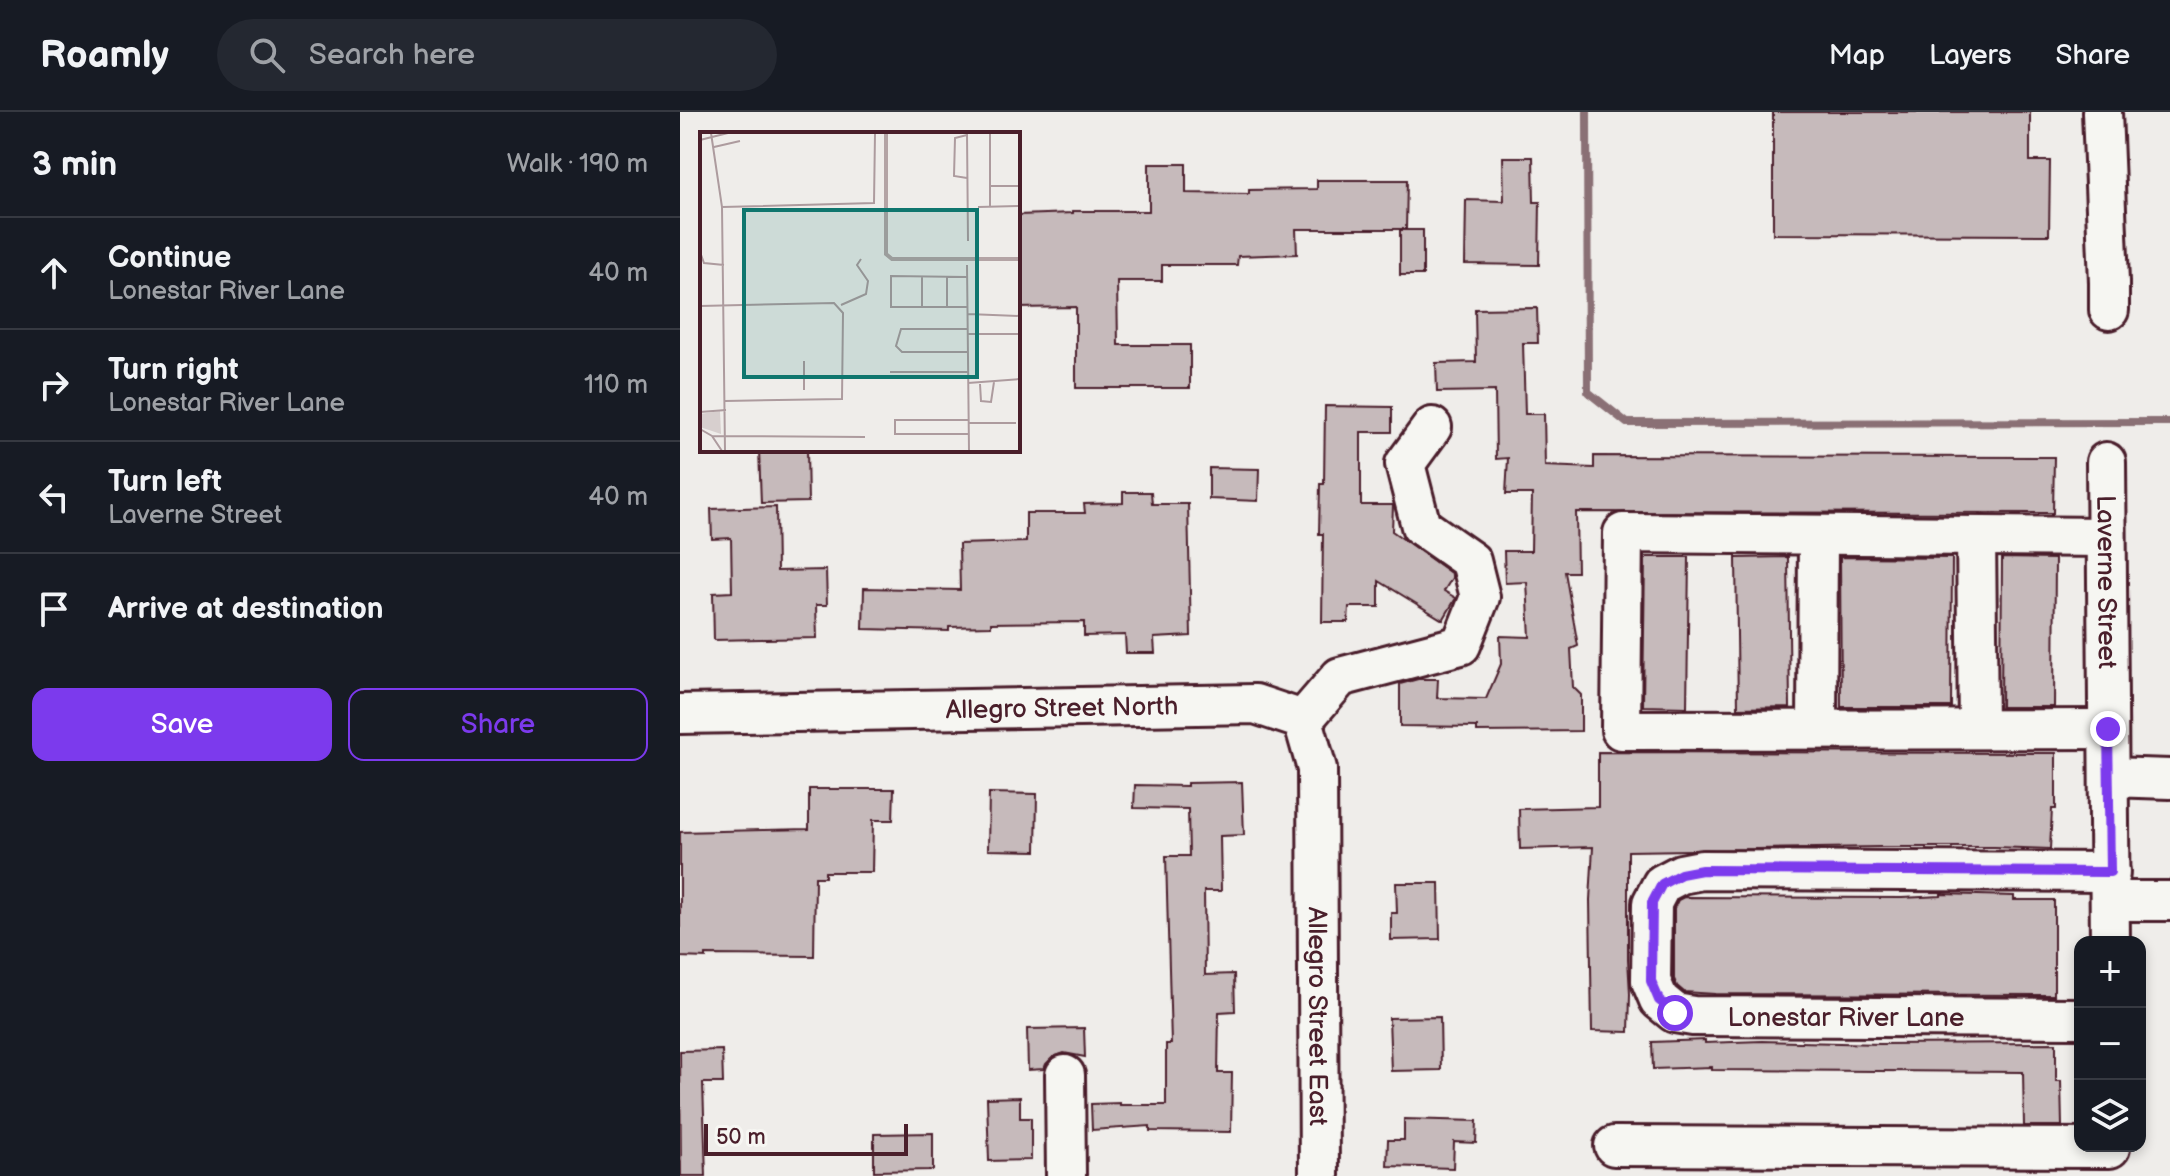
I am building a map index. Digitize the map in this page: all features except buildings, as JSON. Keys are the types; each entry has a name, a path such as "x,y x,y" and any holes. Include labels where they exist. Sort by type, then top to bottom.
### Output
{"street":[{"path":"2102,112 2109,310"},
{"path":"1303,720 1340,677 1461,645 1480,597 1471,561 1421,526 1405,464 1432,427"},
{"name":"Laverne Street","path":"2106,462 2110,936"},
{"path":"2106,537 1623,533 1621,730 2108,729"},
{"path":"1817,729 1818,535"},
{"path":"1976,537 1978,729"},
{"name":"Allegro Street North","path":"680,714 1255,704 1303,720"},
{"name":"Allegro Street East","path":"1303,720 1317,769 1319,1176"},
{"path":"2109,777 2170,779"},
{"name":"Lonestar River Lane","path":"2074,1018 1693,1016 1675,1013 1659,1000 1651,981 1652,903 1662,884 1681,874 1702,870 2110,886"},
{"path":"2110,886 2170,901"},
{"path":"1065,1075 1066,1176"},
{"path":"1614,1146 2110,1157"}],"waterway":[{"path":"1587,112 1588,392 1627,423 2170,422"}],"route":[{"path":"1675,1013 1659,1000 1651,981 1652,903 1662,884 1681,874 1702,870 2110,872 2108,729"}]}
